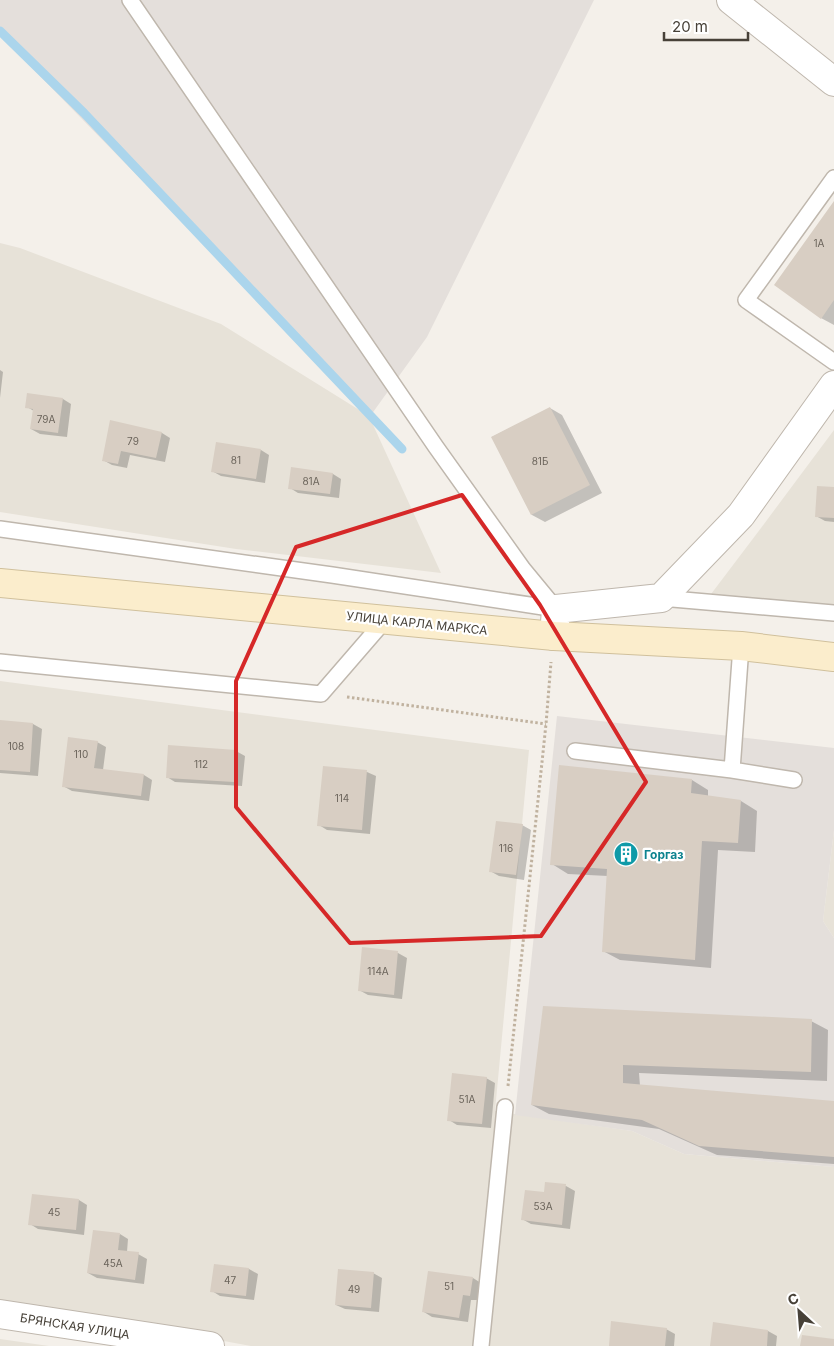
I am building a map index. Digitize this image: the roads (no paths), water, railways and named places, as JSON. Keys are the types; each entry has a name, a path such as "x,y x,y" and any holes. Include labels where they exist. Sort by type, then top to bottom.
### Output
{"main road":[{"name":"УЛИЦА КАРЛА МАРКСА","path":"0,583 554,636 741,646 834,657"}],"street":[{"path":"731,0 834,82"},
{"path":"554,636 556,609 661,598 741,515 834,385"},
{"name":"БРЯНСКАЯ УЛИЦА","path":"0,1314 210,1346"}],"lane":[{"path":"130,0 442,455 523,569 556,609"},
{"path":"834,178 746,300 834,362"},
{"path":"0,529 332,575 556,609"},
{"path":"661,598 834,613"},
{"path":"0,662 321,694 385,620"},
{"path":"732,770 741,646"},
{"path":"575,751 732,770 794,780"},
{"path":"481,1346 506,1107"}],"waterway":[{"path":"0,31 84,113 402,449"}],"place":[{"name":"Горгаз","path":"626,854"}]}
